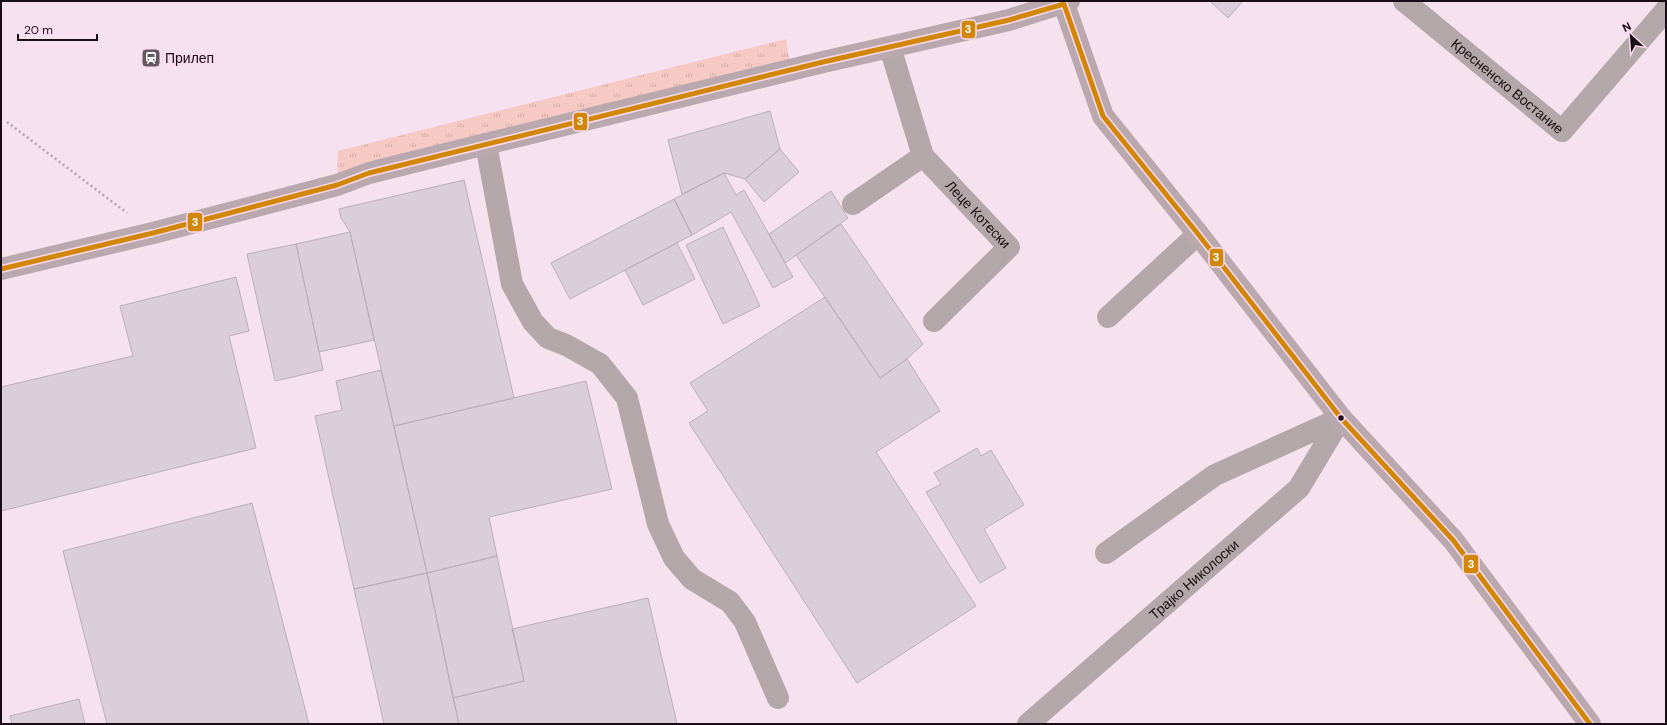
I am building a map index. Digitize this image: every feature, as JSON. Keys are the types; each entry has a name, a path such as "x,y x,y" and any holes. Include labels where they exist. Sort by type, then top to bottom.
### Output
{"main road":[{"path":"1,270 153,233 337,185 369,173 890,46 1009,20 1066,2 1104,116 1341,418 1453,540 1590,724"}],"street":[{"name":"Кресненско Востание","path":"1404,1 1562,131 1666,10"},
{"name":"Леце Котески","path":"890,46 923,156 1010,247 934,322"},
{"path":"486,144 512,284 523,305 533,322 548,338 566,345 600,364 627,398 658,524 674,558 692,579 730,602 745,622 778,698"},
{"path":"853,204 923,156"},
{"path":"1108,317 1198,234"},
{"path":"1106,553 1215,475 1341,418"},
{"name":"Трајко Николоски","path":"1028,724 1299,488 1341,418"}],"path":[{"path":"7,122 153,233"}],"green space":[{"path":"786,39 791,70 337,185 338,151"}],"building":[{"path":"1210,1 1243,1 1228,18"},
{"path":"770,111 780,149 745,179 724,173 682,194 668,140"},
{"path":"780,149 799,172 764,202 745,179"},
{"path":"724,173 736,195 744,190 793,277 773,288 731,212 692,235 674,199"},
{"path":"464,180 514,398 394,426 350,232 341,218 339,209"},
{"path":"831,191 848,218 785,263 769,234"},
{"path":"674,199 692,235 570,299 551,263"},
{"path":"841,224 923,344 907,359 880,378 796,255"},
{"path":"723,227 760,306 723,324 686,245"},
{"path":"350,232 374,340 319,352 296,244"},
{"path":"677,243 695,279 643,305 625,270"},
{"path":"296,244 323,370 275,381 247,254"},
{"path":"236,277 249,331 229,336 256,448 1,511 1,387 133,356 120,306"},
{"path":"825,297 880,378 907,359 940,411 876,452 976,606 857,683 689,423 708,411 690,383"},
{"path":"381,370 427,573 354,589 315,416 342,410 336,381"},
{"path":"586,381 612,489 489,517 497,556 427,573 394,426"},
{"path":"977,448 981,456 991,450 1024,505 984,529 1006,568 980,583 926,492 941,484 934,473"},
{"path":"252,503 309,724 107,724 63,551"},
{"path":"497,556 524,681 453,698 427,573"},
{"path":"427,573 459,724 384,724 354,589"},
{"path":"648,598 677,724 459,724 453,698 524,681 512,629"},
{"path":"79,699 85,724 12,724 10,716"}],"transit line":[{"name":"3","path":"1,269 153,233 337,185 369,173 823,62 1009,20 1064,4 1103,116 1198,234 1341,418 1453,540 1590,724"}],"place":[{"name":"Прилеп","path":"151,58"}]}
